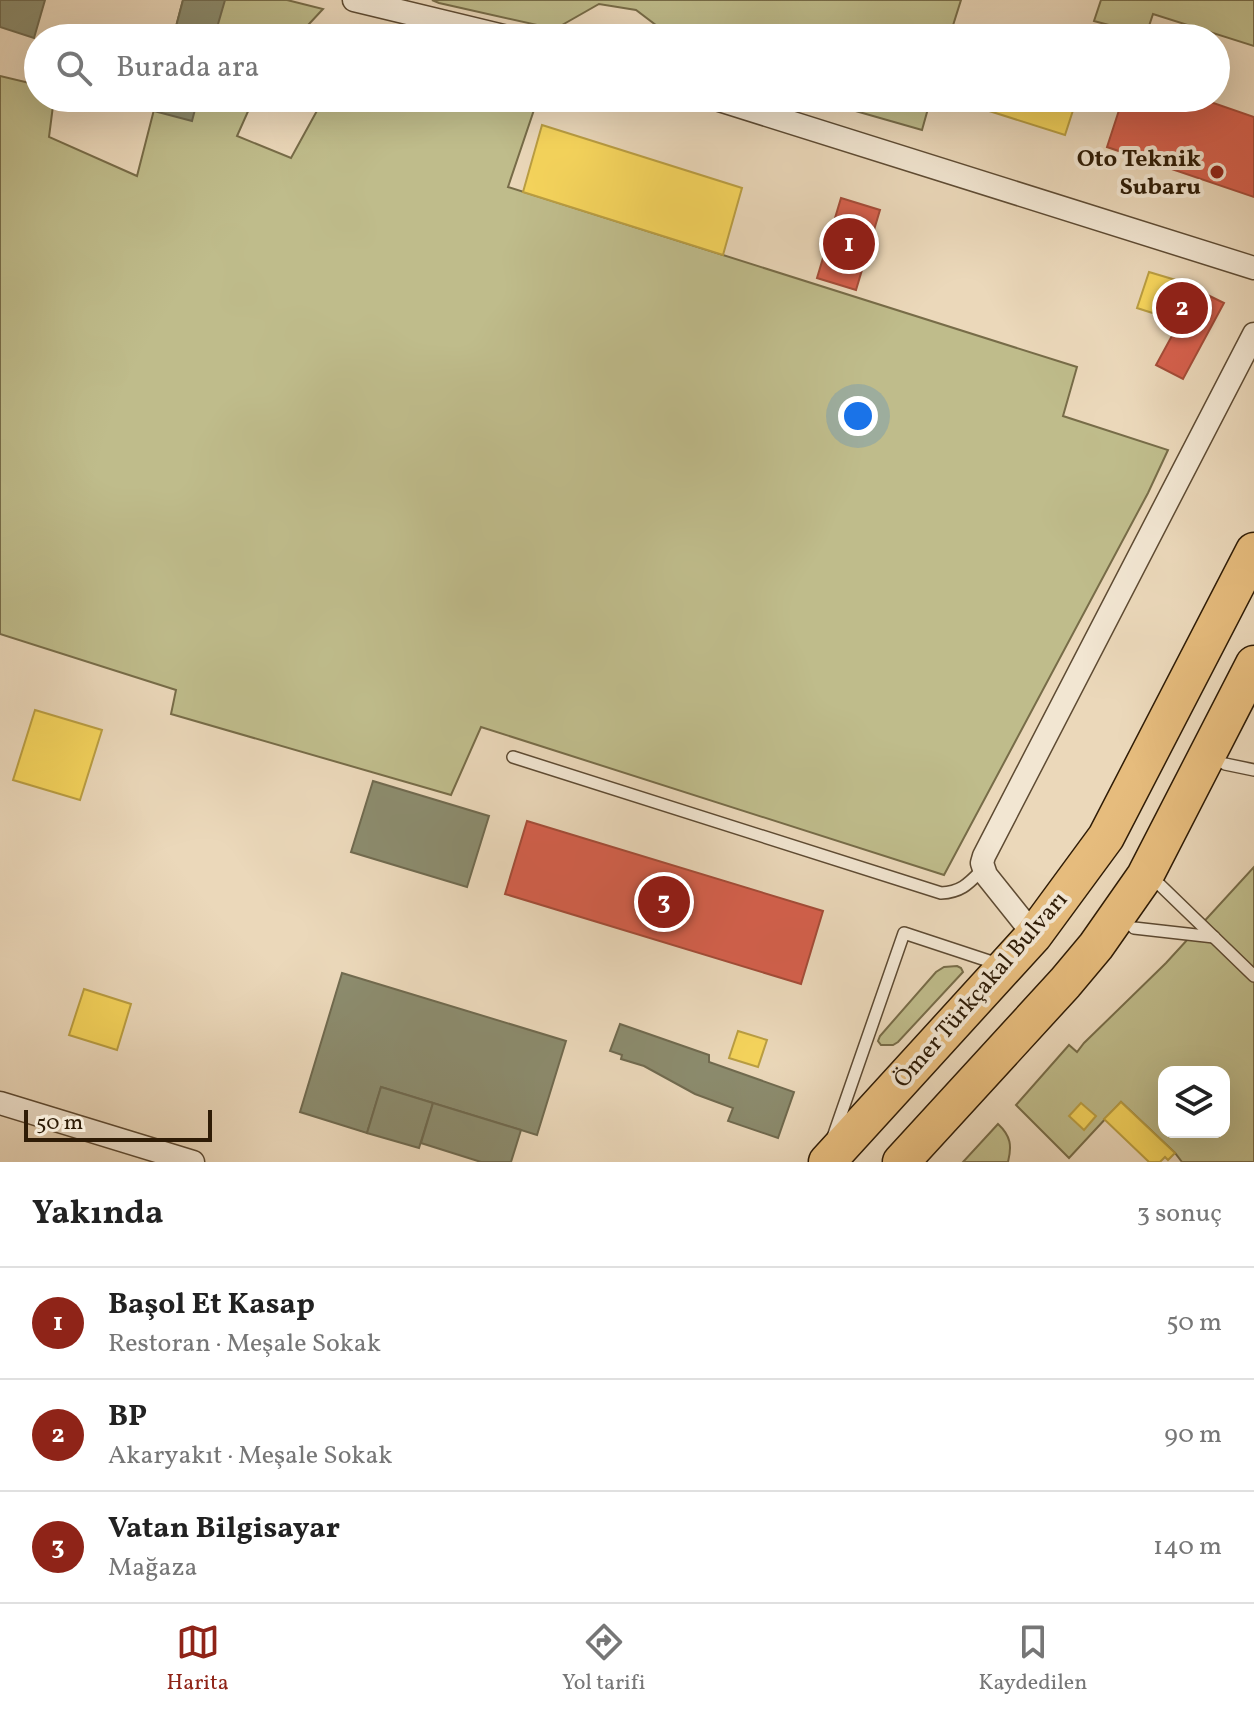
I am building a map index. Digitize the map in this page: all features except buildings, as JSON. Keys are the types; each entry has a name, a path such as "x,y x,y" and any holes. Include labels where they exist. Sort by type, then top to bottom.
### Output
{"main road":[{"name":"Ömer Türkçakal Bulvarı","path":"826,1162 1034,935 1106,837 1254,551"},
{"path":"901,1162 1065,983 1124,907 1145,876 1254,664"},
{"path":"928,1162 1134,928 1240,767 1254,710"}],"street":[{"path":"354,0 454,24"},
{"path":"758,112 1254,268"},
{"path":"1034,935 983,869 982,863 1254,334"},
{"path":"0,1103 193,1162"}],"lane":[{"path":"513,757 941,893 954,893 983,869"},
{"path":"1160,885 1254,976"},
{"path":"1134,928 1214,937"},
{"path":"826,1162 904,933 1006,967"}],"shaded area":[{"path":"183,0 287,0 323,9 309,24 177,24"},
{"path":"432,0 961,0 953,24 654,24 636,10 599,4 564,24 533,24"},
{"path":"1101,0 1254,0 1254,46 1230,38 1230,24 1185,24 1153,14 1150,24 1094,21"},
{"path":"0,76 24,82 24,112 52,112 49,137 137,176 153,112 248,112 237,136 291,158 316,112 533,112 508,187 1077,367 1063,416 1168,450 944,875 481,727 451,795 171,714 176,690 0,634"},
{"path":"859,112 927,112 922,130"},
{"path":"1254,867 1254,1162 1182,1162 1159,1138 1230,1138 1230,1066 1158,1066 1158,1137 1121,1102 1069,1158 1016,1105 1069,1045 1077,1052 1166,963"},
{"path":"957,966 963,972 898,1042 881,1045 878,1041 880,1036 936,972 944,967"},
{"path":"998,1124 1009,1142 1008,1162 963,1162"}],"place":[{"name":"Oto Teknik Subaru","path":"1217,172"},
{"name":"Başol Et Kasap","path":"849,244"},
{"name":"BP","path":"1182,308"},
{"name":"Vatan Bilgisayar","path":"664,902"}]}
